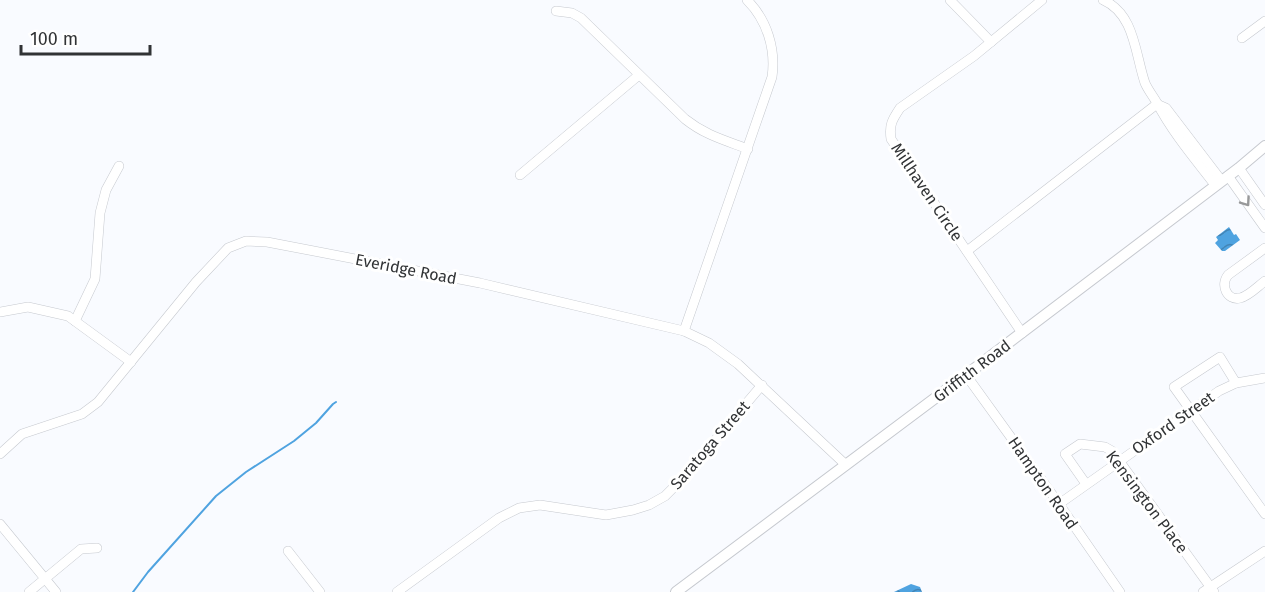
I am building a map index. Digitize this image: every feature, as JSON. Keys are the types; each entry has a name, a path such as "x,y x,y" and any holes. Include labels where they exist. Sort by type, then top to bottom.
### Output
{"street":[{"path":"684,331 768,90 773,68 771,44 767,31 762,19 747,0"},
{"path":"950,0 991,42"},
{"name":"Millhaven Circle","path":"1022,333 891,139 889,129 892,119 900,108 974,56 1042,0"},
{"path":"1102,0 1122,15 1130,28 1146,85 1161,113 1265,228"},
{"path":"556,11 572,13 581,18 694,126 707,134 748,148"},
{"path":"1242,38 1265,21"},
{"path":"520,175 639,75"},
{"path":"967,251 1157,104"},
{"name":"Griffith Road","path":"676,592 1022,333 1265,146"},
{"path":"75,321 95,279 100,213 106,190 119,166"},
{"path":"1239,168 1265,205"},
{"name":"Everidge Road","path":"0,454 22,434 82,414 98,402 196,282 228,248 246,241 267,242 480,283 684,331 709,343 738,364 846,465"},
{"path":"1265,248 1227,274 1223,284 1228,294 1236,298 1242,297 1265,281"},
{"path":"0,312 28,307 68,316 131,362"},
{"path":"1236,383 1220,357 1174,387 1265,514"},
{"name":"Hampton Road","path":"966,375 1120,592"},
{"name":"Oxford Street","path":"1059,504 1118,460 1219,391 1236,383 1265,378"},
{"name":"Saratoga Street","path":"397,592 499,519 519,508 540,505 606,514 633,510 649,505 665,496 727,428 762,385"},
{"name":"Kensington Place","path":"1086,484 1065,454 1080,444 1105,447 1118,460 1209,590"},
{"path":"0,524 56,592"},
{"path":"29,592 81,549 97,548"},
{"path":"288,551 320,592"},
{"path":"1209,590 1265,551"}],"water":[{"path":"1229,227 1240,240 1222,251 1215,243 1218,240 1216,237"},
{"path":"911,584 920,587 922,592 894,592"}],"waterway":[{"path":"133,592 216,496 246,472 294,441 336,402"}]}
